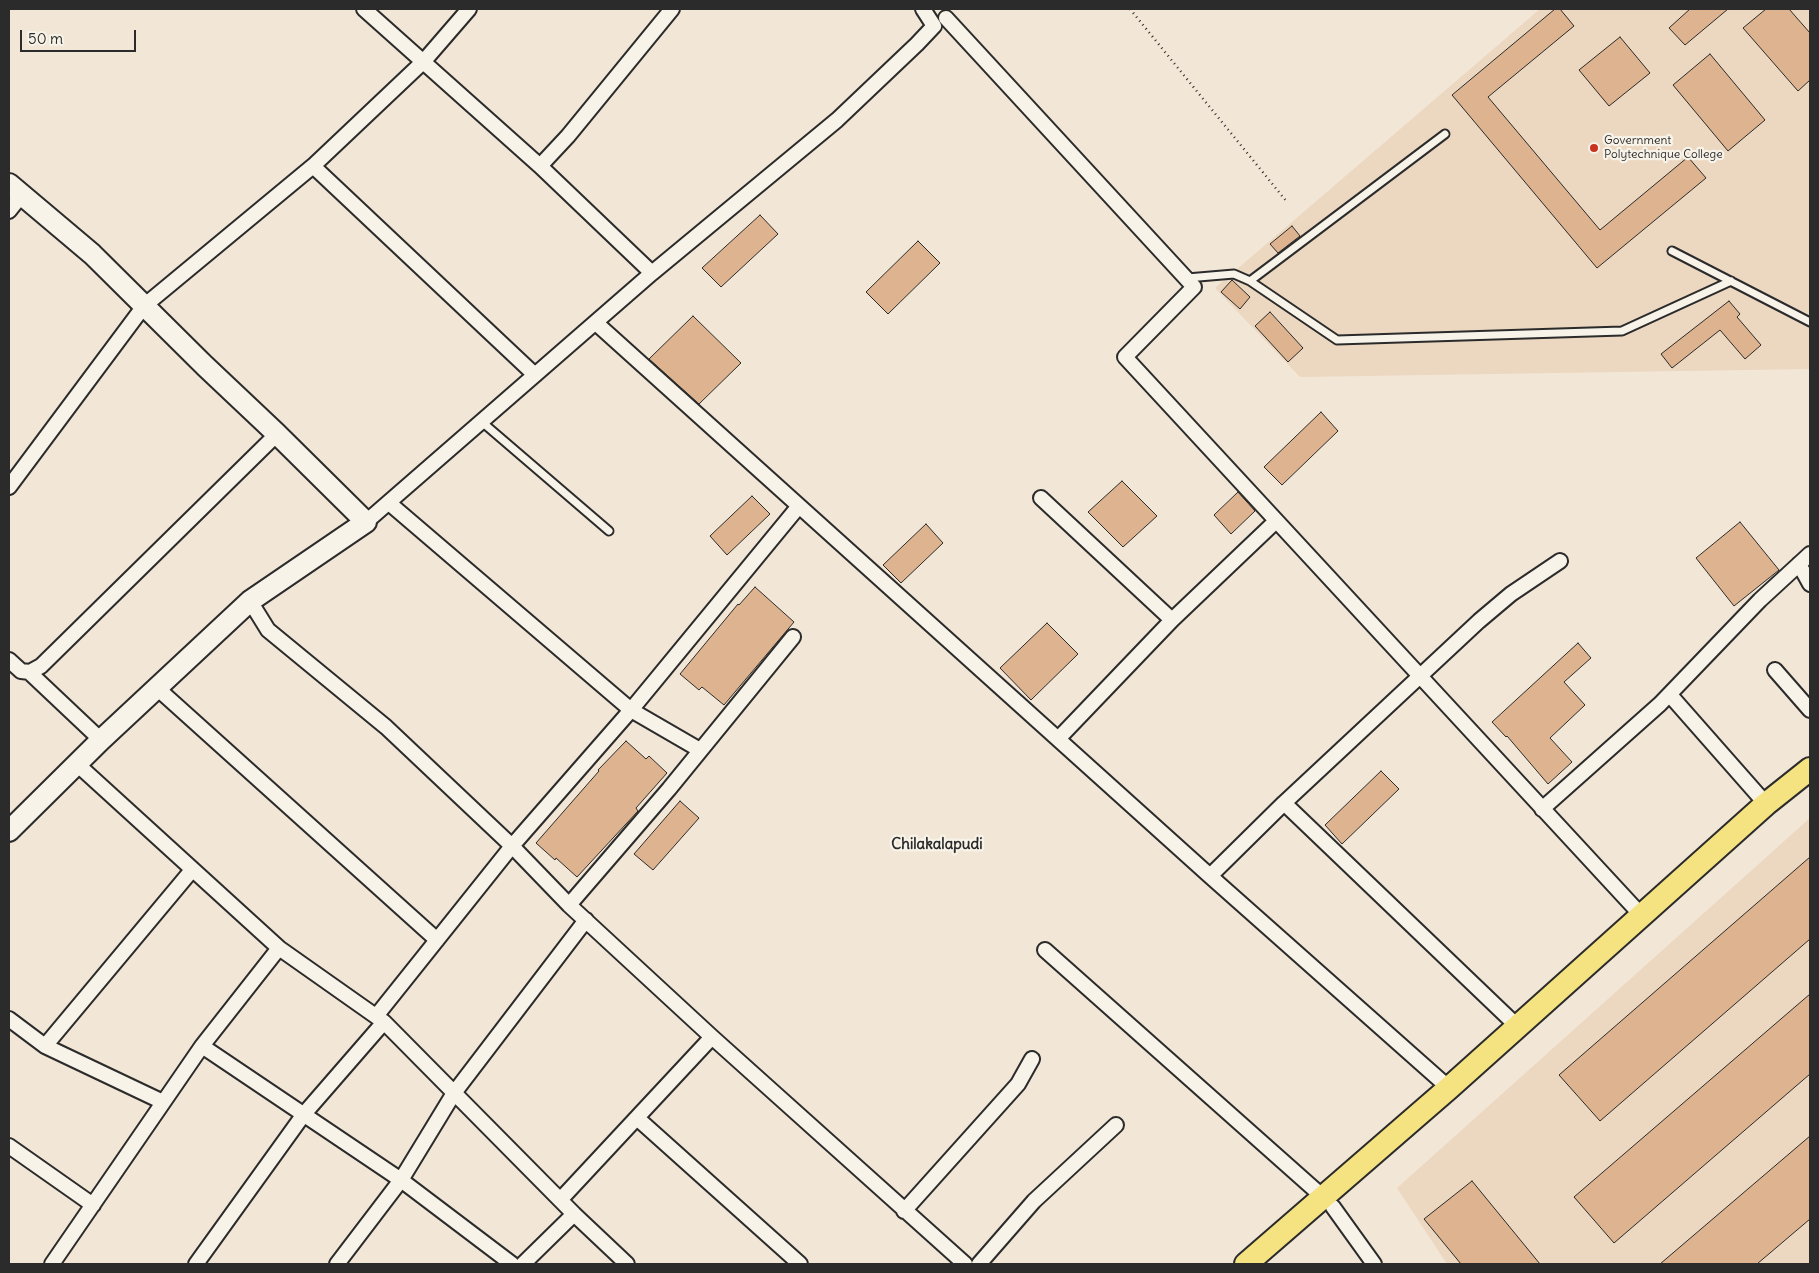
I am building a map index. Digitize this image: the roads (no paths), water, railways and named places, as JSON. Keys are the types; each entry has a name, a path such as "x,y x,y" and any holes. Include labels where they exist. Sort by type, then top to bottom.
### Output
{"main road":[{"path":"1267,1264 1328,1202 1449,1088 1766,804 1810,769"},
{"path":"1246,1264 1328,1202 1810,787"}],"street":[{"path":"364,9 540,166 652,273"},
{"path":"9,487 144,306 313,166 424,61 469,9"},
{"path":"540,166 568,136 672,9"},
{"path":"9,831 101,740 250,601 366,522 652,273 837,120 934,26 923,9"},
{"path":"946,18 1194,287 1125,357 1642,916"},
{"path":"313,166 535,375"},
{"path":"9,211 15,190 92,254 366,522"},
{"path":"596,323 1210,876 1449,1088"},
{"path":"9,661 21,671 29,672 41,666 277,434"},
{"path":"1041,498 1172,620"},
{"path":"389,503 630,710 700,750"},
{"path":"196,1264 304,1114 380,1018 437,940 512,846 630,710 799,506"},
{"path":"1058,739 1172,620 1276,521"},
{"path":"1542,809 1670,695 1760,600 1810,554"},
{"path":"1210,876 1284,803 1511,594 1560,561"},
{"path":"1798,564 1810,584"},
{"path":"250,601 268,630 386,727 512,846 569,905 712,1037 965,1264"},
{"path":"569,905 793,637"},
{"path":"1775,670 1810,710"},
{"path":"29,672 101,740"},
{"path":"157,688 437,940"},
{"path":"1670,695 1766,804"},
{"path":"77,764 279,948 380,1018 574,1214 627,1264"},
{"path":"1284,803 1518,1027"},
{"path":"45,1046 192,870"},
{"path":"337,1264 401,1180 454,1093 586,920"},
{"path":"52,1264 202,1046 279,948"},
{"path":"1045,950 1328,1202 1374,1264"},
{"path":"9,1019 45,1046 163,1102"},
{"path":"561,1199 712,1037"},
{"path":"202,1046 401,1180 512,1264"},
{"path":"904,1211 1018,1084 1032,1059"},
{"path":"637,1118 800,1264"},
{"path":"979,1264 1034,1201 1116,1125"},
{"path":"9,1146 93,1205"},
{"path":"523,1264 574,1214"}],"lane":[{"path":"1250,281 1445,134"},
{"path":"1672,251 1810,322"},
{"path":"1187,278 1234,274 1250,281 1337,340 1622,331 1730,281"},
{"path":"482,422 609,531"}],"place":[{"name":"Government Polytechnique College","path":"1594,148"}],"district":[{"name":"Chilakalapudi","path":"937,845"}]}
